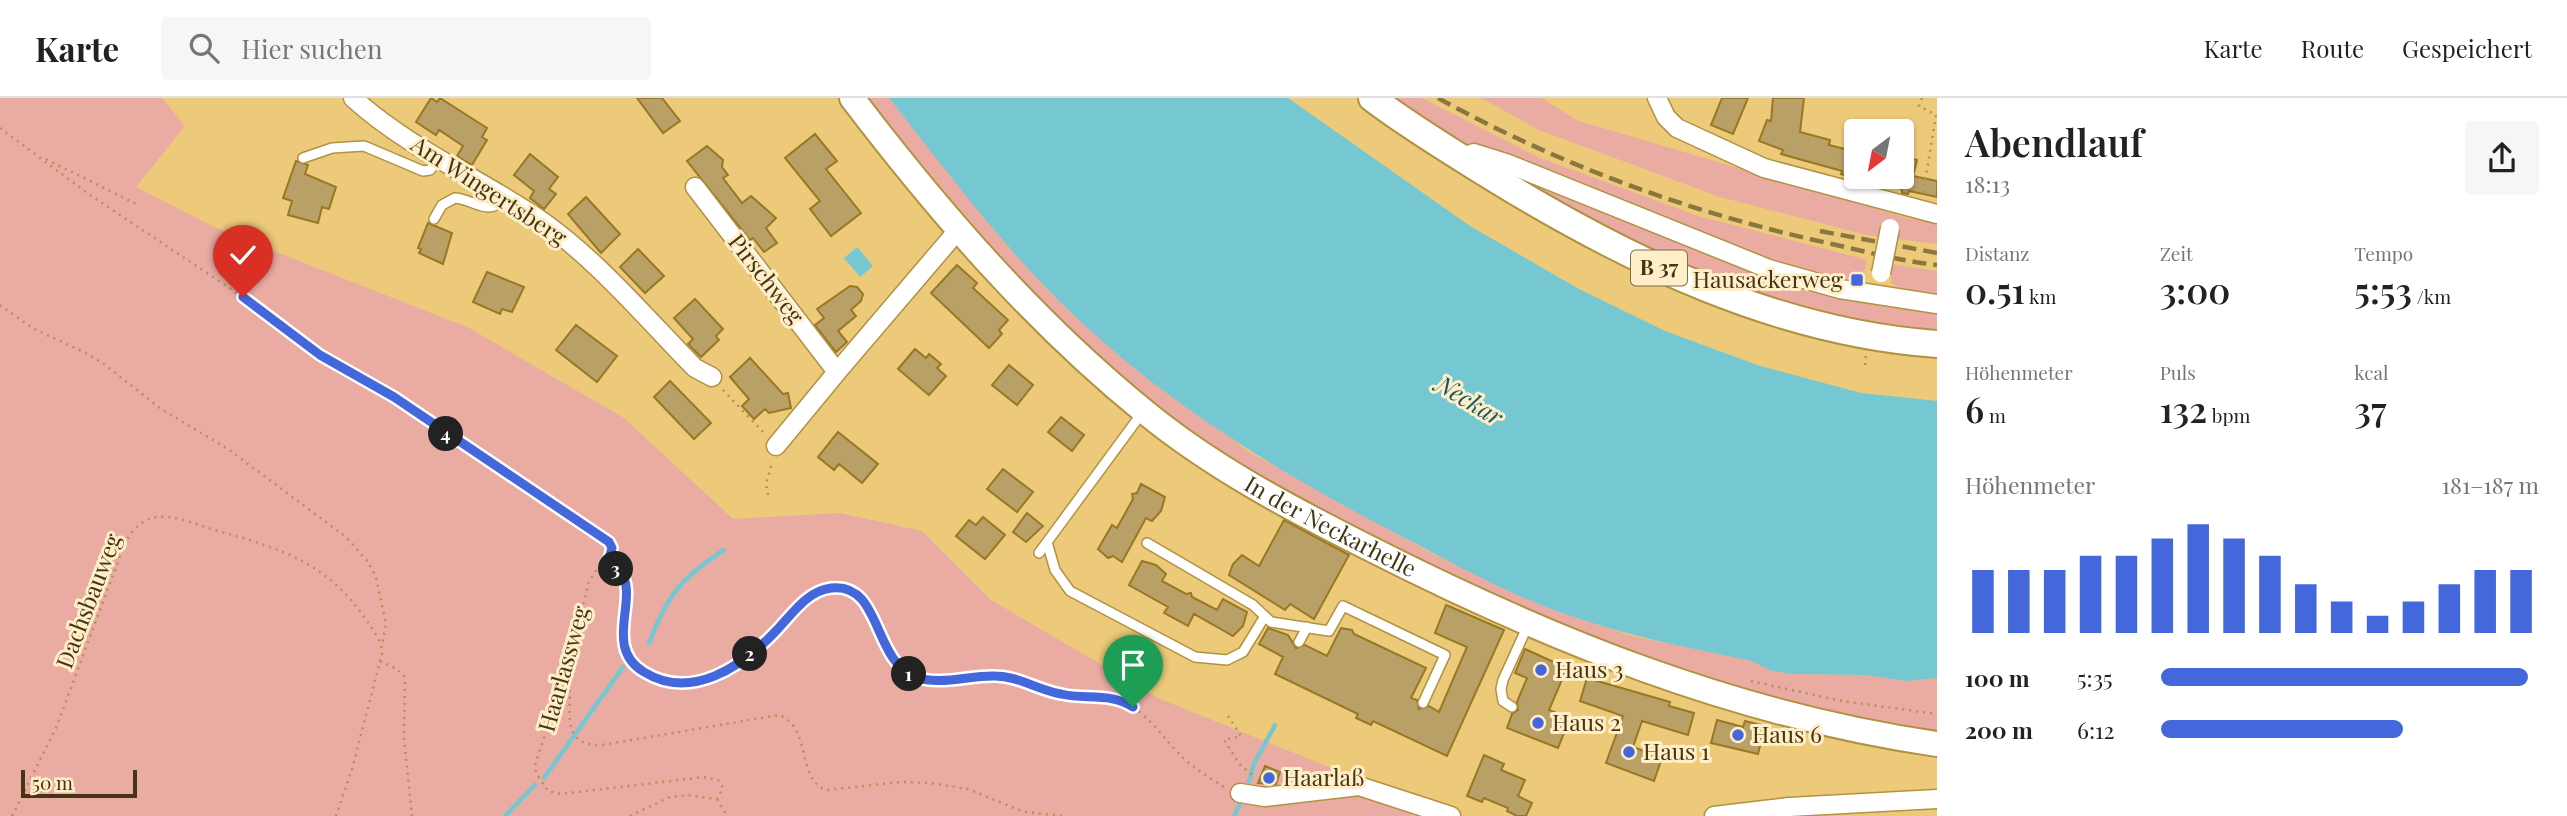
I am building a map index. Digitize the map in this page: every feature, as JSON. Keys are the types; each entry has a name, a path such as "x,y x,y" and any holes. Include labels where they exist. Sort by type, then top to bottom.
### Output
{"main road":[{"name":"In der Neckarhelle","path":"852,98 959,229 1030,306 1143,411 1233,474 1315,520 1436,581 1529,623 1655,674 1746,704 1817,722 1937,744"},
{"name":"B 37","path":"1372,98 1461,158 1582,229 1688,281 1801,320 1880,337 1937,344"}],"street":[{"name":"Am Wingertsberg","path":"353,98 382,122 506,198 576,248 695,368 712,377"},
{"path":"1657,98 1667,117 1677,128 1728,153 1802,181 1937,214"},
{"path":"1461,158 1474,153 1506,163 1769,269 1840,289 1937,304"},
{"name":"Pirschweg","path":"695,187 837,372"},
{"path":"1876,295 1894,205"},
{"path":"772,442 837,372 959,229"},
{"path":"1240,793 1265,797 1359,786 1451,816"},
{"path":"1714,816 1789,807 1937,799"}],"lane":[{"path":"303,158 332,148 364,146 423,171 430,170 440,158"},
{"path":"434,219 442,205 455,198 483,208 492,208 506,198"},
{"path":"1039,552 1143,411"},
{"path":"1047,542 1055,570 1070,591 1195,657 1227,660 1243,652 1265,616"},
{"path":"1147,543 1253,605 1271,622 1329,631 1343,606 1445,655 1423,703"},
{"path":"1512,707 1503,701 1501,689 1529,623"},
{"path":"1299,642 1307,627"}],"path":[{"path":"1921,203 1936,115 1919,106 1922,98"},
{"path":"0,128 100,202 243,297 315,350 394,397 609,542 612,548 607,566"},
{"path":"43,159 139,206"},
{"path":"0,305 34,330 95,358 161,409 228,449 346,537 368,562 376,577 386,625 380,661 352,769 336,816"},
{"path":"1865,365 1866,353"},
{"path":"712,377 772,442 766,484 768,495"},
{"name":"Dachsbauweg","path":"12,816 56,728 124,542 145,521 159,517 176,519 271,547 303,560 323,572 345,591 382,646"},
{"name":"Haarlassweg","path":"717,799 723,793 722,784 704,777 573,794 554,793 543,786 535,765 567,669 589,581 596,571 607,566 619,570 625,581 623,634 628,655 637,667 664,681 695,682 718,676 751,653 816,592 830,588 847,589 865,602 885,647 906,672 929,680 1005,676 1061,695 1120,700 1139,712 1188,762 1217,783 1240,793"},
{"path":"380,661 397,669 405,677 404,739 412,816"},
{"path":"567,669 572,690 571,730 574,737 583,743 602,745 624,742 726,722 779,715 796,729 812,776 817,785 826,790 901,782 930,783 968,789 1024,812 1063,816"},
{"path":"1749,680 1842,701 1937,714"},
{"path":"1228,716 1241,736 1224,740 1253,775"},
{"path":"630,816 670,797 687,795 717,799 727,816"}],"shaded area":[{"path":"0,98 162,98 185,126 136,187 216,228 469,328 624,418 733,519 840,513 922,531 991,600 1160,699 1374,785 1413,816 0,816"},
{"path":"868,98 889,98 1005,243 1077,318 1246,450 1431,553 1559,612 1632,636 1752,661 1769,670 1791,674 1865,675 1905,681 1937,678 1937,730 1787,704 1668,665 1479,589 1335,519 1265,479 1199,436 1136,389 1079,338 997,251"},
{"path":"1387,98 1422,98 1538,157 1698,216 1867,260 1863,277 1835,281 1759,257 1501,155 1449,138"},
{"path":"1481,98 1541,98 1579,121 1907,218 1937,223 1937,244 1867,235 1720,197 1539,130"},
{"path":"1519,176 1673,241 1774,277 1826,292 1937,311 1937,333 1868,326 1712,281 1520,183"},
{"path":"1891,264 1937,271 1937,294 1906,291 1891,283"}],"water":[{"name":"Neckar","path":"889,98 1288,98 1470,226 1579,289 1665,331 1760,366 1861,393 1937,401 1937,678 1905,681 1865,675 1791,674 1769,670 1752,661 1609,628 1520,596 1314,489 1232,438 1153,383 1079,320 1028,268 980,213"},
{"path":"857,247 873,266 860,277 844,258"}],"building":[{"path":"431,98 437,102 440,98 487,128 482,137 487,140 472,165 457,156 463,146 439,130 436,135 416,122"},
{"path":"637,98 662,98 680,121 663,133"},
{"path":"1722,98 1748,98 1733,134 1711,125"},
{"path":"1773,98 1804,98 1800,132 1830,140 1829,145 1844,149 1844,175 1841,174 1842,171 1781,154 1783,150 1759,141 1767,120 1771,121"},
{"path":"815,134 837,161 826,169 861,213 831,236 810,209 820,201 785,158"},
{"path":"707,146 723,160 722,167 728,175 723,178 742,203 751,196 776,218 766,228 777,243 764,252 753,238 750,240 687,161"},
{"path":"530,154 558,177 549,189 556,194 544,209 530,198 534,191 514,175"},
{"path":"296,161 308,165 305,174 336,187 329,209 322,207 318,223 288,215 292,201 283,198"},
{"path":"1914,176 1937,181 1937,197 1909,191 1908,194 1902,193 1902,189 1914,189"},
{"path":"586,197 620,234 601,253 568,214"},
{"path":"428,223 452,233 443,264 419,253 421,249 418,248"},
{"path":"638,249 664,276 645,293 620,267"},
{"path":"957,265 977,283 973,288 1008,320 999,330 1002,334 989,348 931,293"},
{"path":"487,272 524,287 512,312 502,309 500,314 473,302"},
{"path":"850,286 857,287 863,294 861,301 851,310 856,316 838,331 847,342 836,352 815,325 824,318 817,309"},
{"path":"695,299 723,329 716,336 719,340 701,357 688,344 693,339 674,318"},
{"path":"576,325 617,356 597,382 556,350"},
{"path":"915,349 926,358 929,354 941,364 937,368 946,376 929,395 898,369"},
{"path":"750,358 783,394 788,393 791,408 769,413 765,409 754,419 742,406 749,399 730,377"},
{"path":"1009,365 1033,385 1017,405 992,385"},
{"path":"670,381 711,423 694,439 654,397"},
{"path":"1061,417 1084,435 1072,451 1048,432"},
{"path":"838,432 878,464 862,483 839,464 834,470 818,457"},
{"path":"1003,469 1033,492 1017,512 987,489"},
{"path":"1141,484 1165,497 1161,511 1152,521 1146,518 1122,562 1113,556 1108,558 1098,549 1112,525 1117,528 1133,499 1132,494 1137,493"},
{"path":"1027,513 1043,526 1026,542 1013,532"},
{"path":"983,517 1005,535 985,559 956,536 969,520 976,525"},
{"path":"1284,520 1349,555 1314,619 1290,604 1285,610 1229,575 1233,564 1242,555 1259,566"},
{"path":"1142,561 1156,565 1166,574 1162,581 1186,594 1191,593 1192,597 1217,610 1223,599 1247,612 1243,626 1233,636 1194,614 1188,626 1164,613 1168,607 1129,585"},
{"path":"1446,605 1504,630 1447,756 1373,721 1371,725 1356,718 1358,714 1275,674 1283,657 1259,644 1268,628 1288,635 1296,648 1305,645 1327,656 1341,628 1352,630 1354,634 1426,668 1411,698 1417,700 1419,709 1429,706 1439,712 1467,647 1435,633"},
{"path":"1525,649 1567,668 1549,710 1570,718 1558,748 1507,728 1512,714 1518,710 1517,702 1527,678 1515,673"},
{"path":"1587,678 1670,702 1669,706 1694,713 1688,735 1642,721 1633,747 1662,758 1654,781 1606,763 1623,716 1580,701"},
{"name":"Haus 6","path":"1717,720 1743,727 1745,721 1765,726 1758,754 1711,743"},
{"path":"1484,755 1504,764 1501,770 1525,780 1518,796 1532,803 1526,816 1517,816 1507,811 1508,808 1484,798 1482,802 1467,796"},
{"name":"Haarlaß","path":"1265,766 1280,772 1276,784 1258,783"}],"waterway":[{"path":"649,643 677,589 696,570 724,550"},
{"path":"544,778 623,667"},
{"path":"1249,781 1254,764 1275,725"},
{"path":"505,816 535,785"},
{"path":"1234,816 1240,804"}],"railway":[{"path":"1438,98 1485,123 1580,166 1679,203 1780,232 1937,265"},
{"path":"1820,231 1937,253"}],"place":[{"name":"Hausackerweg","path":"1857,280"},
{"name":"Haus 3","path":"1541,670"},
{"name":"Haus 2","path":"1538,723"},
{"name":"Haus 6","path":"1738,735"},
{"name":"Haus 1","path":"1629,752"},
{"name":"Haarlaß","path":"1269,778"}],"route":[{"path":"243,297 320,355 394,397 609,542 612,552 607,566 619,570 625,581 623,640 626,651 637,667 657,679 672,683 701,682 726,672 772,635 816,592 838,588 857,594 865,602 891,659 914,677 940,680 1005,676 1061,695 1111,697 1133,707"}]}
